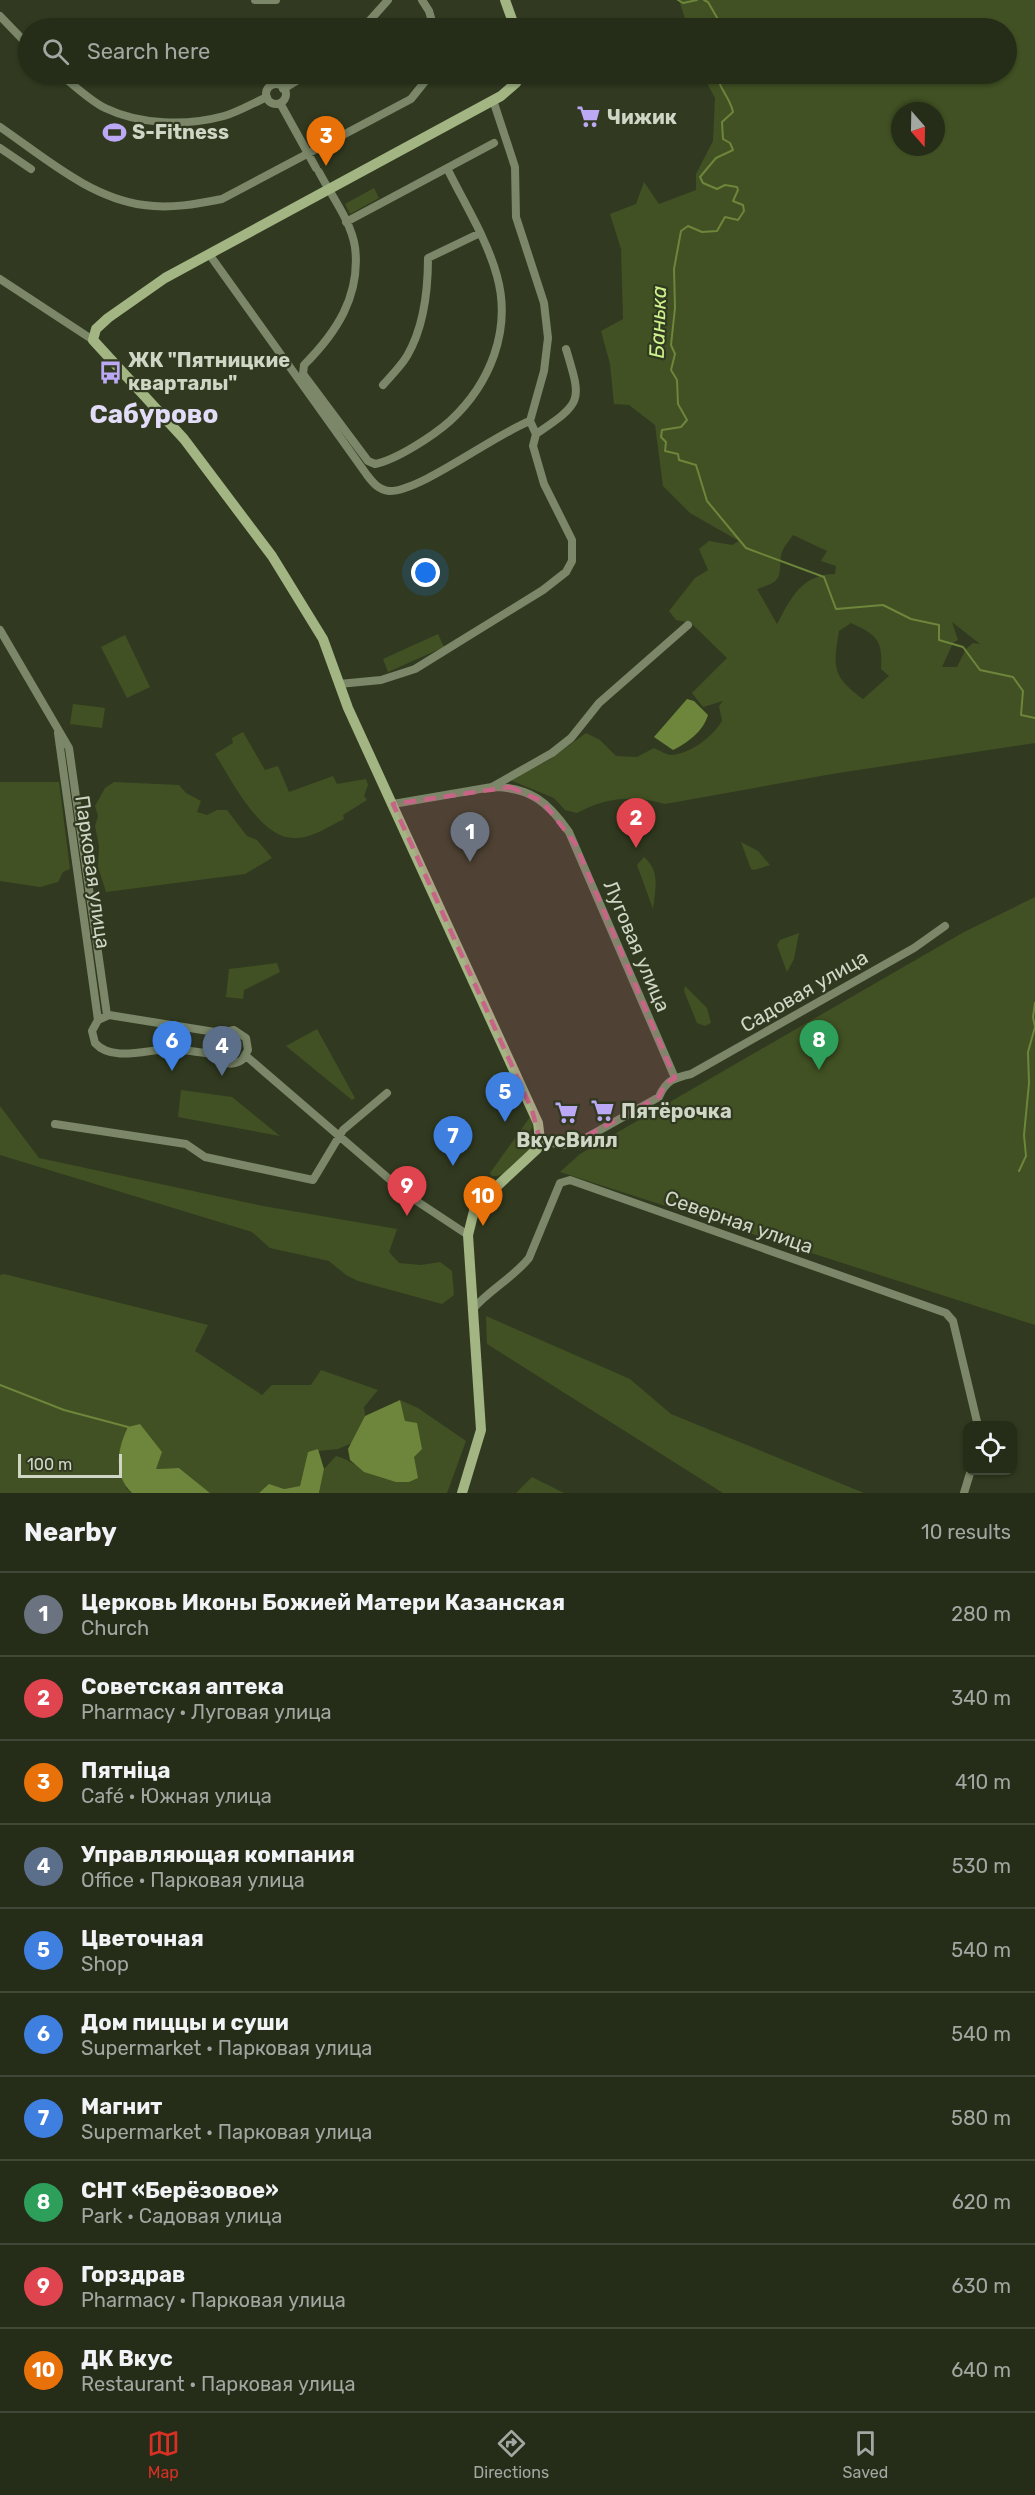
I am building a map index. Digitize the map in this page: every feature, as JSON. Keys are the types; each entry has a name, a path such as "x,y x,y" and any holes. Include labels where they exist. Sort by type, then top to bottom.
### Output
{"street":[{"path":"255,0 276,0"},
{"path":"372,18 388,0"},
{"path":"422,0 431,18"},
{"path":"505,0 511,18"},
{"path":"0,16 18,35"},
{"path":"73,84 103,108 129,117 157,121 206,120 226,115 267,97"},
{"path":"283,89 291,84"},
{"path":"0,127 67,173 110,197 144,205 191,205 222,199 309,154 411,99 423,84"},
{"path":"93,340 96,329 133,298 209,254 494,100 511,89 514,84"},
{"path":"278,85 283,89 285,97 280,103 271,103 267,97 266,92 271,86 278,85"},
{"path":"339,684 398,676 415,669 543,590 566,572 572,561 572,540 544,484 533,446 536,434 530,421 548,338 544,303 516,217 515,167 494,100"},
{"path":"280,103 346,222 355,246 355,274 350,298 335,331 303,365 303,374 371,464 379,463 412,447 443,427 470,402 486,376 498,342 501,305 497,278 447,168"},
{"path":"346,222 494,143"},
{"path":"0,148 31,169"},
{"path":"383,386 408,354 428,287 428,258 478,234"},
{"path":"209,254 340,440 376,486 391,491 416,484 530,421"},
{"path":"0,279 93,340 184,438 266,547 323,639 339,684 538,1123 540,1140 530,1157 480,1202 474,1211 468,1235 481,1430 462,1493"},
{"path":"536,434 569,410 576,401 578,389 566,349"},
{"path":"393,804 492,787 552,753 571,738 599,704 688,625"},
{"name":"Парковая улица","path":"0,630 69,748 110,1015"},
{"name":"Парковая улица","path":"58,729 98,1020 93,1028 93,1037 97,1046 105,1050 135,1054 168,1049 215,1054 222,1062 231,1064 239,1062 246,1056"},
{"name":"Луговая улица","path":"492,787 525,790 558,815 566,828 675,1078"},
{"name":"Садовая улица","path":"675,1078 691,1074 914,948 945,926"},
{"path":"98,1020 110,1015 221,1033 237,1031 247,1041 246,1056 340,1134 401,1189 468,1235"},
{"path":"540,1140 561,1146 575,1144 659,1097 665,1084 675,1078"},
{"path":"55,1124 186,1144 205,1157 313,1180 340,1134 359,1114 387,1093"},
{"name":"Северная улица","path":"472,1311 494,1287 522,1268 529,1258 560,1183 570,1180 946,1313 953,1321 977,1421"},
{"path":"964,1493 969,1475"}],"highlighted area":[{"path":"510,787 542,801 575,843 675,1078 665,1084 659,1097 568,1146 540,1140 532,1110 393,804"}],"shaded area":[{"path":"679,0 1035,0 1035,743 832,774 665,804 643,799 620,799 598,804 577,813 565,810 554,798 510,780 549,760 586,733 600,740 616,756 637,757 654,748 672,755 687,751 701,743 722,721 719,706 723,701 703,707 692,693 727,658 691,623 676,620 669,611 695,578 708,570 699,549 709,541 732,545 739,541 690,513 663,486 655,425 629,405 614,404 610,364 601,331 623,319 621,249 610,214 636,204 644,182 659,204 696,190 696,174 713,141 715,98 707,84 1017,84 1017,18 685,18","holes":["793,535 827,551 821,561 836,566 835,574 814,578 799,589 777,624 757,589 771,584 778,578 784,547","952,622 980,644 973,643 966,649 957,667 942,667 953,643 958,640","851,623 867,631 879,645 881,669 889,676 863,699 840,677 836,654 839,631"]},
{"path":"374,188 379,198 350,214 345,204"},
{"path":"438,634 444,647 388,672 383,659"},
{"path":"125,635 150,687 127,698 101,647"},
{"path":"687,699 694,701 708,715 694,736 673,750 654,737"},
{"path":"73,704 105,708 102,728 70,724"},
{"path":"243,732 265,770 278,766 289,792 333,776 337,784 366,779 368,785 364,796 367,800 343,815 344,819 321,831 296,838 283,836 259,819 248,806 215,754 233,743 232,738"},
{"path":"0,782 59,782 70,869 63,872 58,882 40,887 0,881"},
{"path":"114,782 179,785 186,793 201,801 197,812 207,815 217,810 227,810 247,836 257,840 272,858 245,874 106,892 98,867 99,846 95,826 98,816 95,806 105,788"},
{"path":"741,842 758,851 770,865 751,869"},
{"path":"644,857 655,875 653,909 637,865"},
{"path":"1035,897 1035,1325 560,1172 580,1154 964,932"},
{"path":"799,933 794,959 787,972 777,945 780,940"},
{"path":"277,963 280,972 244,990 243,999 226,997 229,969"},
{"path":"685,986 707,1008 711,1023 705,1026 697,1023 684,991"},
{"path":"317,1029 355,1098 352,1100 286,1046"},
{"path":"181,1090 232,1097 280,1136 178,1117"},
{"path":"0,1106 39,1158 263,1206 397,1229 389,1252 399,1263 421,1265 440,1262 452,1271 454,1295 442,1304 358,1281 346,1275 329,1261 270,1248 252,1232 0,1155"},
{"path":"530,1117 533,1125 530,1132 535,1138 530,1150 511,1169 498,1176 492,1176 490,1173"},
{"path":"4,1274 208,1325 195,1351 262,1395 272,1385 311,1385 321,1370 378,1390 364,1407 365,1416 352,1443 338,1449 308,1452 300,1486 284,1489 269,1485 259,1493 210,1493 179,1468 156,1469 140,1424 126,1488 132,1493 0,1493 0,1275"},
{"path":"486,1316 630,1379 671,1414 864,1493 723,1493 487,1344"},
{"path":"400,1400 418,1408 466,1441 447,1493 319,1493 324,1469 336,1456 379,1476 405,1421"},
{"path":"400,1400 405,1421 417,1423 422,1449 414,1457 418,1478 409,1482 396,1482 364,1472 350,1460 348,1449 365,1416"},
{"path":"140,1424 162,1452 156,1469 179,1468 210,1493 132,1493 119,1470 119,1453 128,1427"},
{"path":"318,1449 324,1469 319,1493 259,1493 269,1484 284,1489 300,1486 308,1452"},
{"path":"532,1477 564,1493 516,1493"}],"waterway":[{"name":"Банька","path":"678,0 683,3 697,0"},
{"name":"Банька","path":"704,0 708,2 717,18"},
{"name":"Банька","path":"720,84 733,112 722,122 723,139 730,143 733,150 716,158 700,177 703,183 717,189 725,185 737,187 733,201 743,205 744,211 738,220 725,217 717,231 702,232 688,226 681,231 674,269 675,308 671,345 675,354 671,370 677,380 678,404 687,420 681,427 662,430 661,437 666,442 665,451 678,454 679,460 696,465 707,501 746,548 824,577 836,609 883,605 911,619 939,625 939,640 963,647 980,670 1013,677 1023,691 1021,715 1035,718"},
{"path":"1019,1171 1026,1156 1024,1135 1029,1083 1028,1052 1035,1027 1033,1017 1035,1003"},
{"path":"0,1385 64,1410 128,1427"}],"place":[{"name":"Чижик","path":"589,117"},
{"name":"S-Fitness","path":"114,132"},
{"name":"Пятнiца","path":"326,166"},
{"name":"ЖК \"Пятницкие кварталы\"","path":"110,372"},
{"name":"Советская аптека","path":"636,848"},
{"name":"Церковь Иконы Божией Матери Казанская","path":"470,862"},
{"name":"СНТ «Берёзовое»","path":"819,1070"},
{"name":"Дом пиццы и суши","path":"172,1071"},
{"name":"Управляющая компания","path":"222,1076"},
{"name":"Пятёрочка","path":"603,1111"},
{"name":"ВкусВилл","path":"567,1113"},
{"name":"Цветочная","path":"505,1122"},
{"name":"Магнит","path":"453,1166"},
{"name":"Горздрав","path":"407,1216"},
{"name":"ДК Вкус","path":"483,1226"}],"district":[{"name":"Сабурово","path":"154,414"}]}
